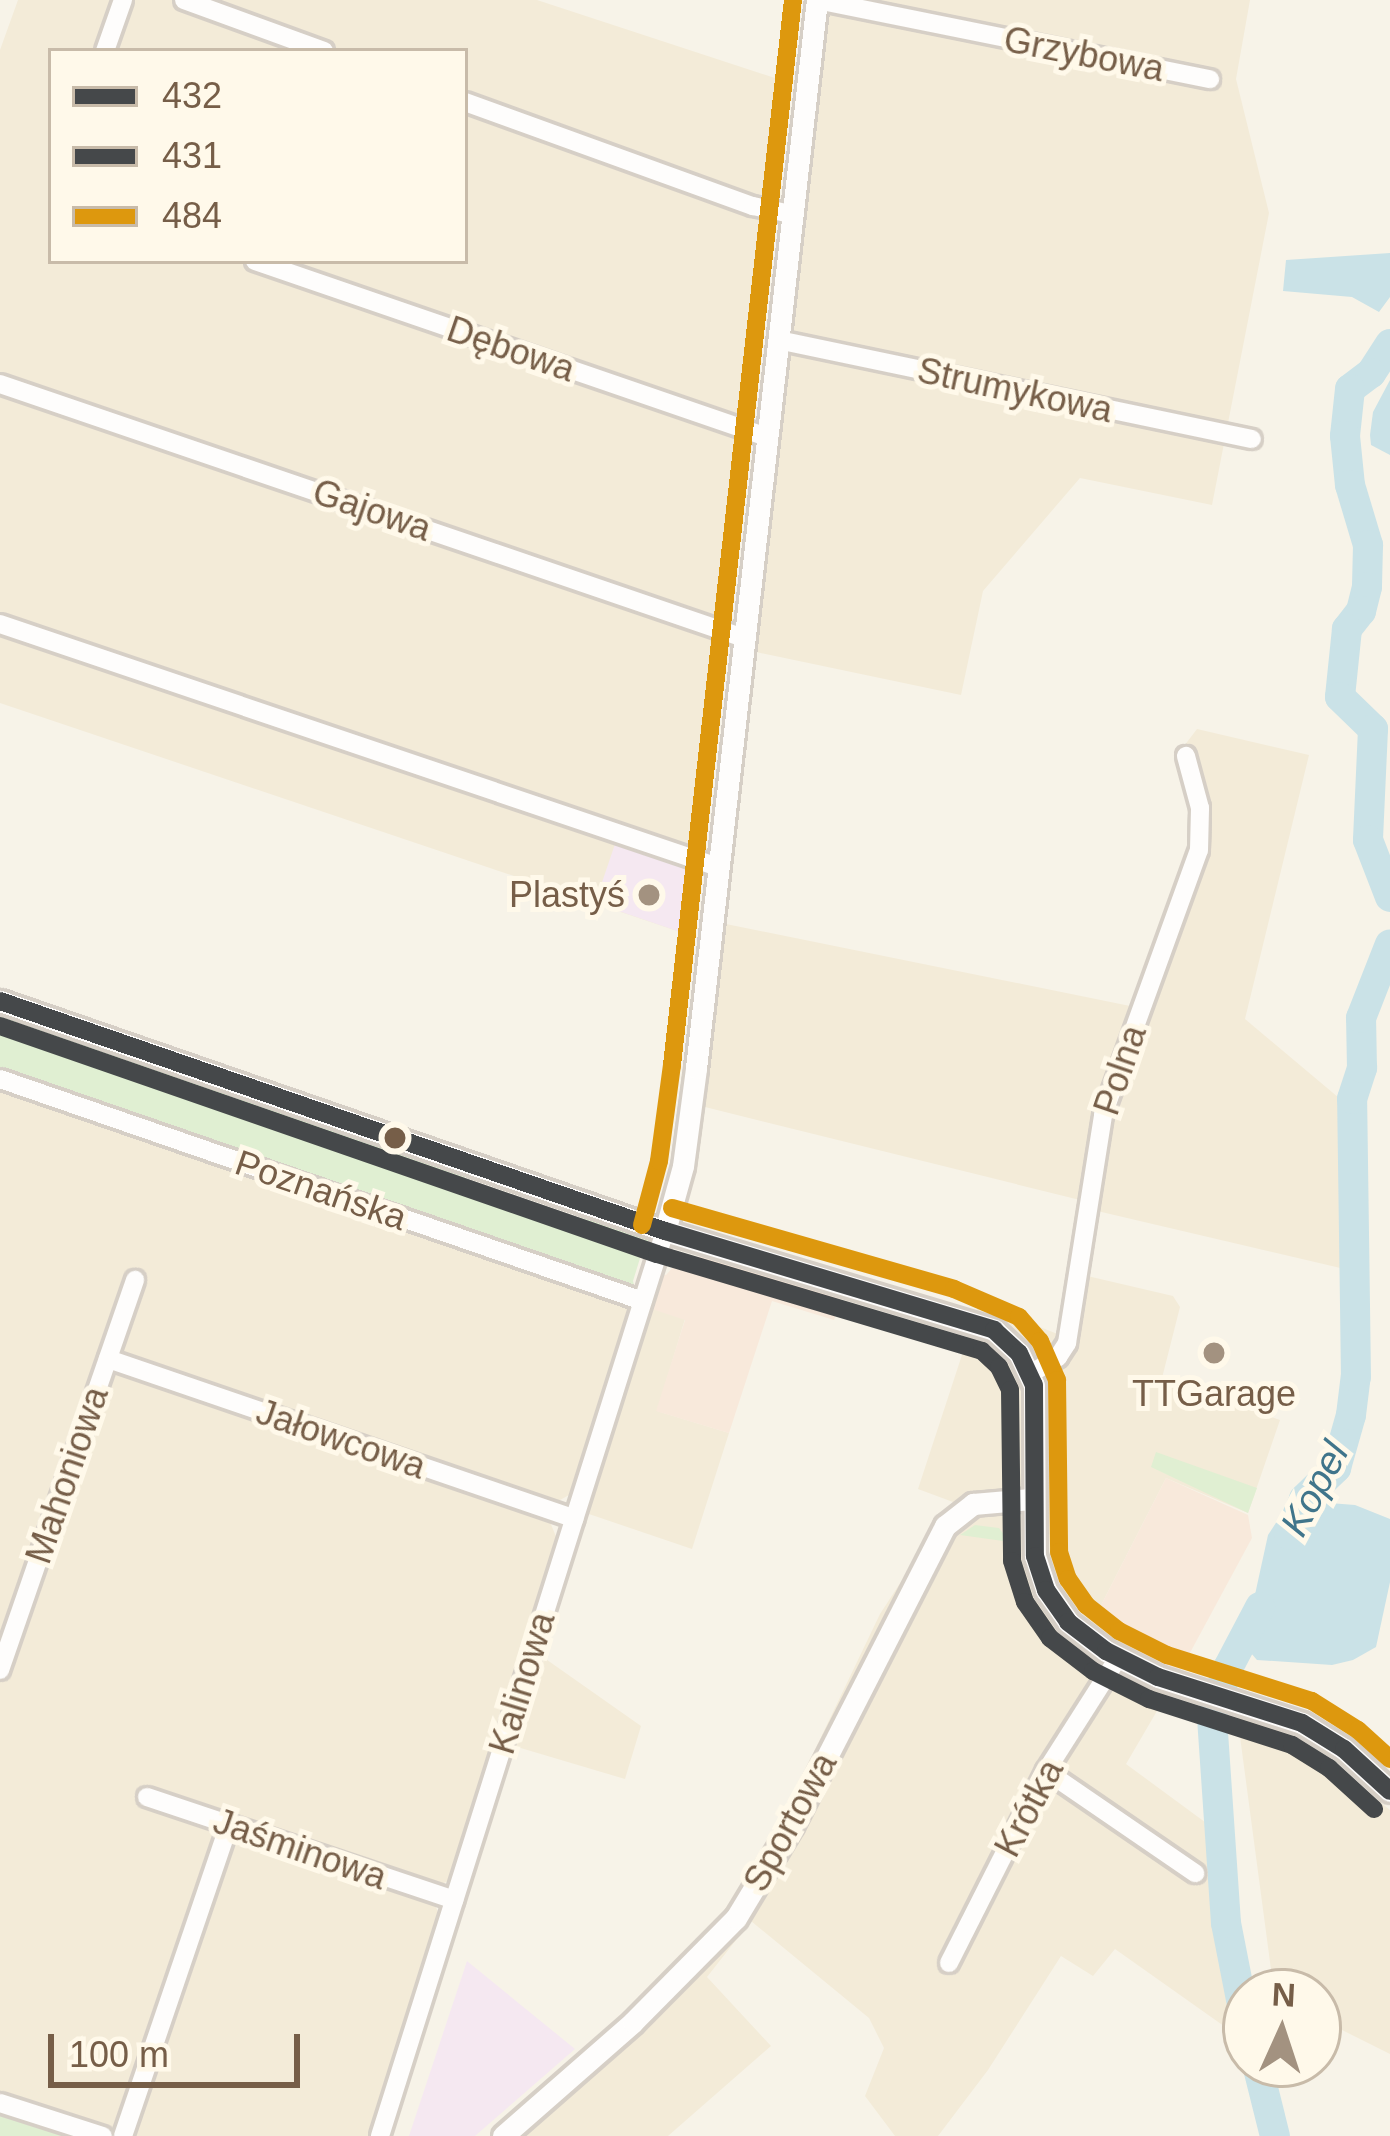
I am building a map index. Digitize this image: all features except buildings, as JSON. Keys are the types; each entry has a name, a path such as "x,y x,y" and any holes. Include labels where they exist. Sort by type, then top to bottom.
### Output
{"street":[{"path":"106,48 123,0"},
{"path":"184,0 316,48"},
{"path":"665,1231 682,1166 817,0"},
{"name":"Grzybowa","path":"817,0 1210,79"},
{"path":"468,103 753,206 792,214"},
{"name":"Dębowa","path":"264,264 767,437"},
{"name":"Strumykowa","path":"778,340 1252,439"},
{"name":"Gajowa","path":"0,384 744,638"},
{"path":"0,624 718,867"},
{"name":"Polna","path":"1030,1374 1058,1358 1066,1343 1103,1115 1199,850 1200,808 1186,756"},
{"name":"Poznańska","path":"0,1001 665,1231 974,1320 1012,1344 1030,1374"},
{"name":"Poznańska","path":"0,1079 643,1301"},
{"name":"Kalinowa","path":"380,2136 665,1231"},
{"name":"Mahoniowa","path":"0,1670 135,1280"},
{"name":"Jałowcowa","path":"108,1359 574,1519"},
{"path":"1030,1374 1036,1410 1031,1499 1035,1556 1046,1590 1077,1630 1118,1658 1330,1738 1390,1791"},
{"name":"Sportowa","path":"503,2136 633,2023 736,1918 792,1825 945,1526 974,1504 1031,1499"},
{"name":"Krótka","path":"949,1963 1046,1771 1118,1658"},
{"path":"1046,1771 1195,1873"},
{"name":"Jaśminowa","path":"146,1797 454,1900"},
{"path":"122,2136 229,1825"},
{"path":"0,2103 103,2136"}],"shaded area":[{"path":"18,0 537,0 790,83 695,937 0,703 0,50"},
{"path":"831,0 1250,0 1236,79 1269,213 1212,505 1080,478 983,591 961,695 756,652"},
{"path":"1197,729 1309,755 1245,1019 1345,1103 1349,1270 1093,1210 1083,1275 1173,1296 1180,1307 1162,1378 1280,1420 1248,1513 1166,1478 1095,1617 1119,1640 1178,1675 1126,1764 1213,1828 1230,1968 1222,1968 1222,2025 1115,1949 1093,1976 1061,1956 988,2070 938,2136 895,2136 865,2096 884,2048 869,2018 751,1921 707,1977 771,2046 668,2136 513,2136 639,2009 723,1912 776,1831 880,1614 953,1502 918,1489 979,1303 1060,1335 1080,1200 705,1107 726,924 1135,1007 1192,850 1188,793 1178,754"},
{"name":"Plastyś","path":"615,844 690,870 701,886 695,937 595,903"},
{"path":"0,1072 685,1319 657,1411 729,1433 692,1549 586,1513 590,1499 573,1493 558,1501 550,1522 557,1539 521,1649 540,1655 641,1726 625,1779 494,1740 450,1880 436,1887 433,1899 439,1915 370,2136 0,2136"},
{"path":"705,1256 841,1297 834,1320 772,1301 729,1433 656,1411 685,1320 649,1308 660,1273 666,1275 680,1259"},
{"path":"1166,1478 1248,1515 1252,1538 1178,1675 1119,1640 1095,1617"},
{"path":"1237,1714 1297,1736 1390,1810 1390,2054 1342,2030 1342,1968 1271,1968"},
{"path":"467,1961 575,2049 475,2136 409,2136"}],"green space":[{"path":"0,1009 468,1170 465,1178 0,1021"},
{"path":"0,1025 633,1244 641,1255 633,1281 636,1292 0,1072"},
{"path":"579,1217 602,1218 646,1235 652,1247"},
{"path":"1156,1452 1257,1488 1248,1513 1151,1467"},
{"path":"975,1525 999,1528 1015,1550 1003,1541 960,1535"},
{"path":"0,2112 70,2136 0,2136"}],"water":[{"path":"1390,253 1390,297 1379,312 1352,297 1283,291 1286,260"},
{"path":"1390,380 1390,455 1371,445 1370,435 1373,412"},
{"path":"1291,1500 1355,1505 1390,1519 1390,1582 1376,1647 1353,1660 1332,1665 1257,1660 1244,1645 1268,1535"}],"waterway":[{"name":"Kopel","path":"1390,344 1371,373 1350,389 1345,436 1350,485 1368,545 1367,587 1361,611 1347,629 1340,697 1373,729 1368,840 1390,897"},
{"name":"Kopel","path":"1289,1535 1304,1499 1336,1468 1351,1415 1356,1377 1352,1099 1362,1068 1361,1018 1390,944"},
{"name":"Kopel","path":"1235,1968 1226,1923 1212,1715 1228,1668 1260,1607"},
{"name":"Kopel","path":"1263,2088 1275,2136"}],"transit line":[{"name":"484","path":"642,1225 659,1161 672,1065 793,0"},
{"name":"432","path":"0,1001 665,1231 994,1330 1019,1353 1034,1385 1035,1556 1046,1590 1068,1622 1106,1651 1158,1677 1302,1723 1344,1749 1390,1791"},
{"name":"431","path":"0,1026 657,1254 982,1351 999,1367 1010,1390 1012,1561 1025,1602 1050,1638 1093,1671 1149,1699 1292,1745 1329,1768 1374,1809"},
{"name":"484","path":"672,1208 954,1289 1019,1317 1040,1341 1057,1380 1059,1552 1068,1579 1086,1605 1119,1631 1167,1655 1312,1701 1358,1730 1390,1759"}],"place":[{"name":"Plastyś","path":"649,895"},
{"name":"TTGarage","path":"1214,1353"}]}
